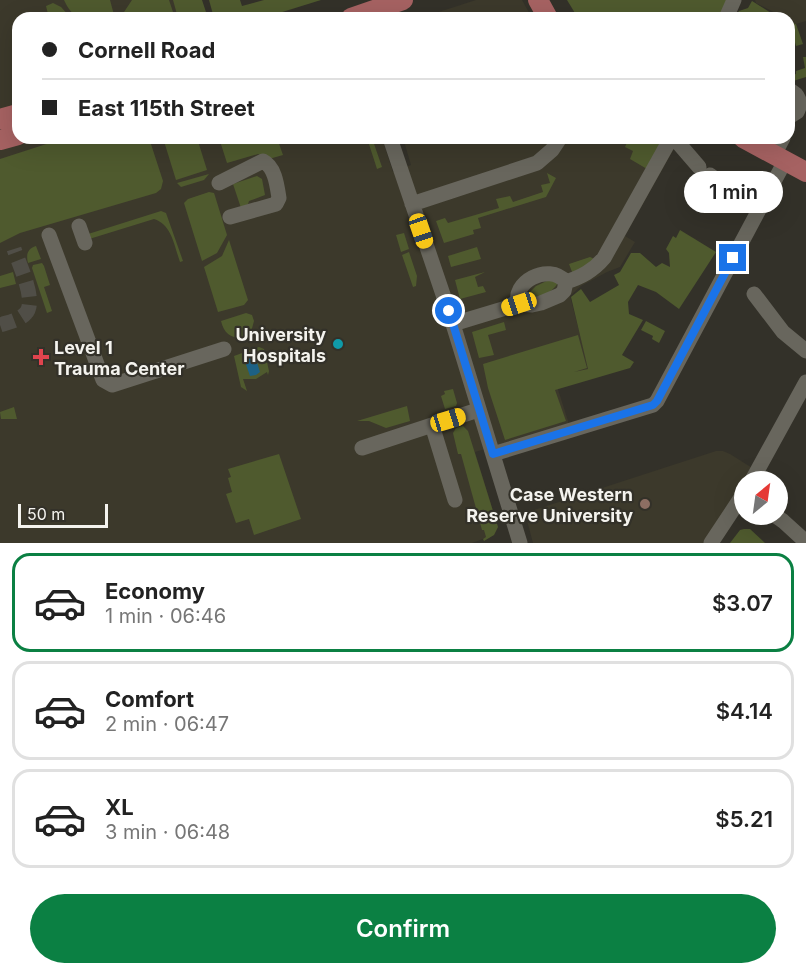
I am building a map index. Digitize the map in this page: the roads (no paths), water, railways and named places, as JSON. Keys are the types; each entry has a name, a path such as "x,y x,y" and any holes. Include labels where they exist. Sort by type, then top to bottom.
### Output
{"main road":[{"path":"368,12 403,0"},
{"path":"761,144 781,151 806,172"}],"street":[{"path":"795,93 799,98 797,112"},
{"path":"392,144 453,324 518,542"},
{"path":"412,204 531,166 548,155 556,144"},
{"path":"566,282 595,269 604,258 670,144"},
{"path":"679,144 705,171 729,189 762,205"},
{"path":"493,454 653,405 657,401 728,278 762,205 781,151"},
{"path":"219,183 263,161 270,165 275,180 279,201 230,217"},
{"path":"79,226 85,243"},
{"path":"49,235 103,380 107,383 112,385 225,350"},
{"path":"519,304 516,297 519,289 538,275 555,273 566,282"},
{"path":"453,324 519,304 531,305 551,299 564,291 566,282"},
{"path":"754,294 783,332 806,351"},
{"path":"757,471 806,382"},
{"path":"362,448 478,410"},
{"path":"432,425 455,500"},
{"path":"711,543 734,508"},
{"path":"787,525 806,542"}],"water":[{"path":"254,353 260,372 250,376 243,356"}],"tunnel":[{"path":"0,325 21,317 29,307 26,282 14,249"}],"place":[{"name":"University Hospitals","path":"338,344"},
{"name":"Level 1 Trauma Center","path":"41,357"},
{"name":"Case Western Reserve University","path":"645,504"}]}
